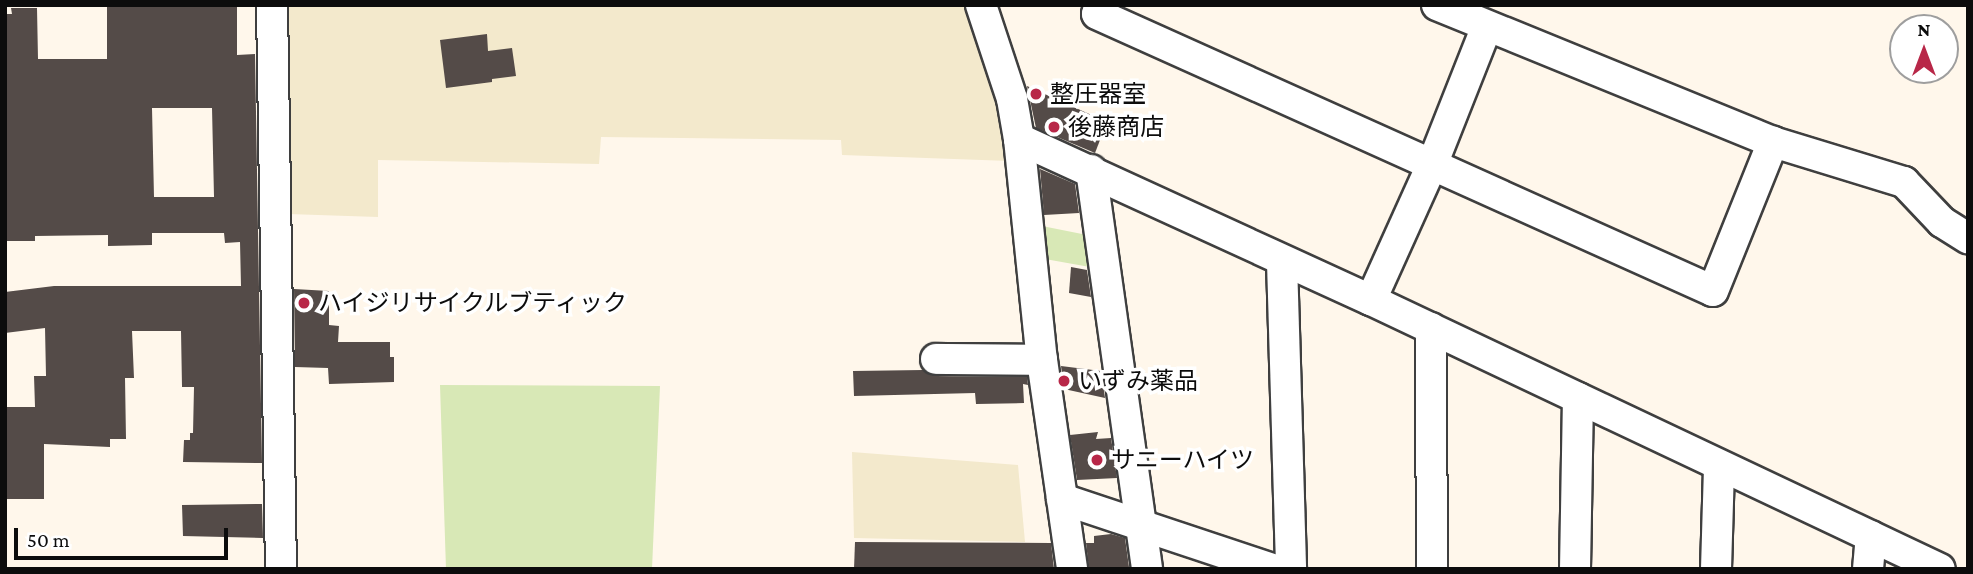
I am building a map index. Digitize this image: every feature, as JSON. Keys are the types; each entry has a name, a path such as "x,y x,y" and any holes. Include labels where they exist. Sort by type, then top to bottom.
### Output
{"street":[{"path":"272,5 281,569"},
{"path":"981,5 1012,99 1019,139 1042,360 1072,569"},
{"path":"1100,5 1097,14 1713,291 1773,142"},
{"path":"1437,5 1773,142 1904,182 1942,222 1968,238"},
{"path":"1371,300 1432,165 1488,26"},
{"path":"1019,139 1091,170 1282,262 1431,328 1940,569"},
{"path":"1091,170 1147,569"},
{"path":"1282,262 1291,569"},
{"path":"1431,328 1432,569"},
{"path":"936,359 1042,360"},
{"path":"1574,569 1578,398"},
{"path":"1716,569 1719,466"},
{"path":"1062,499 1272,569"},
{"path":"1868,569 1871,536"}],"shaded area":[{"path":"286,5 966,5 997,102 1010,161 842,155 841,140 601,137 599,164 378,160 378,217 288,214"},
{"path":"852,452 1018,465 1025,542 854,538"}],"green space":[{"path":"1042,226 1097,237 1101,269 1045,259"},
{"path":"440,385 660,386 652,569 446,569"}],"building":[{"path":"107,5 237,5 237,55 255,54 262,463 183,462 184,440 190,440 190,433 193,433 194,387 182,387 181,331 132,331 134,378 125,378 126,439 110,439 110,447 44,444 44,499 6,499 5,407 35,407 34,376 46,376 45,328 5,333 5,292 54,286 241,286 240,242 225,243 224,233 152,233 152,245 108,246 108,235 35,236 35,241 5,241 5,14 12,14 11,8 37,8 38,59 107,59","holes":["152,108 212,108 214,197 154,197"]},
{"path":"487,34 488,51 512,48 516,76 446,88 440,40"},
{"path":"1027,86 1107,122 1095,153 1036,128"},
{"path":"1040,169 1075,184 1079,213 1044,215"},
{"path":"1071,267 1087,270 1091,297 1069,293"},
{"path":"294,289 329,291 329,325 339,326 338,342 390,342 390,357 394,357 394,382 329,384 328,368 295,367"},
{"path":"1061,366 1101,371 1105,398 1064,389"},
{"path":"923,370 936,376 1027,377 1028,385 1023,384 1024,403 976,404 975,393 854,396 853,371"},
{"name":"サニーハイツ","path":"1098,432 1096,439 1111,438 1117,478 1077,480 1070,435"},
{"path":"262,504 263,538 183,536 182,505"},
{"path":"1111,534 1125,538 1129,567 1089,569 1086,543 1094,543 1094,536"},
{"path":"855,542 1051,543 1054,569 854,569"}],"place":[{"name":"整圧器室","path":"1036,94"},
{"name":"後藤商店","path":"1054,127"},
{"name":"ハイジリサイクルブティック","path":"304,303"},
{"name":"いずみ薬品","path":"1064,381"},
{"name":"サニーハイツ","path":"1097,460"}]}
